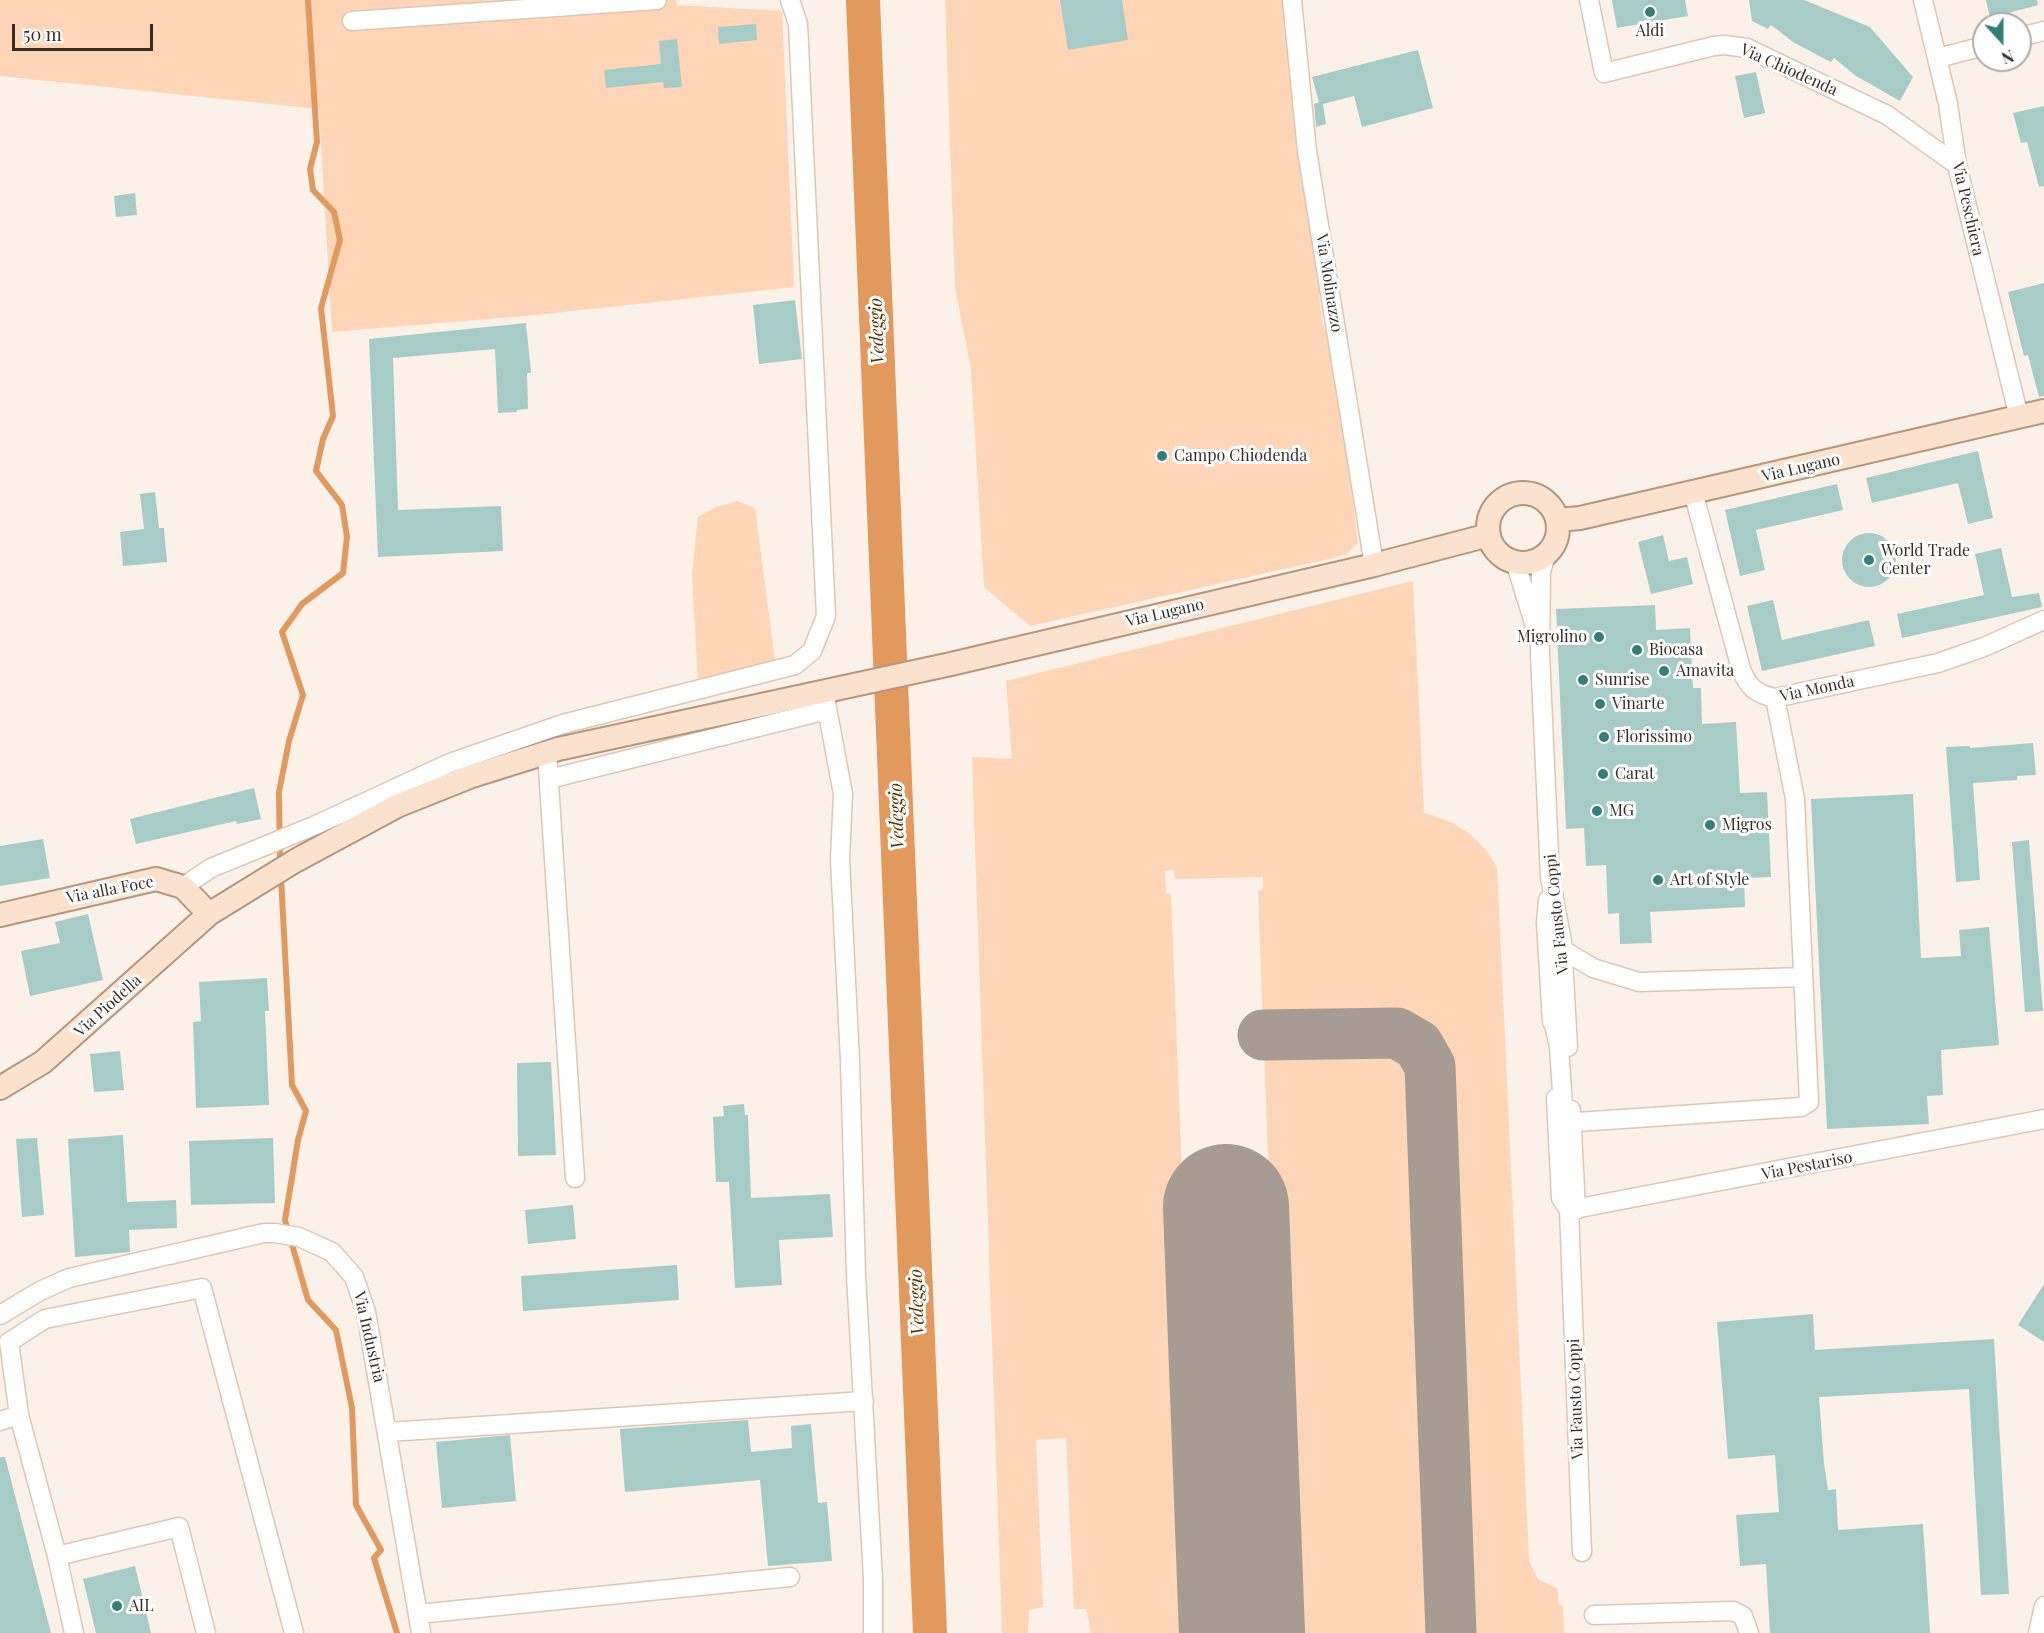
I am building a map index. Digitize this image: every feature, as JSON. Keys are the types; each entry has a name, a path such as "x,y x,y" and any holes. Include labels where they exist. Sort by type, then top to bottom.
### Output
{"main road":[{"name":"Via Lugano","path":"1557,520 1580,518 2044,411"},
{"path":"1533,494 1552,508 1557,520 1554,543 1547,553 1537,559 1515,561 1498,552 1489,535 1488,523 1496,507 1510,495 1533,494"},
{"name":"Via Lugano","path":"547,753 831,697 951,663 1374,565 1489,535"},
{"name":"Via Piodella","path":"0,1088 43,1062 209,914 269,876 397,806 472,776 547,753"},
{"name":"Via alla Foce","path":"0,915 156,879 183,887"},
{"path":"183,887 209,914"}],"street":[{"path":"352,21 657,0"},
{"path":"183,887 211,868 292,835 450,763 563,724 795,665 812,651 826,616 798,24 790,0"},
{"name":"Via Molinazzo","path":"1292,0 1307,151 1374,565"},
{"name":"Via Chiodenda","path":"1589,0 1604,73 1714,46 1747,48 1887,115 1957,165"},
{"name":"Via Peschiera","path":"1923,0 1938,58 1957,165 2019,417"},
{"path":"1938,58 1972,49"},
{"name":"Via Monda","path":"1693,492 1747,684 1761,695 1775,698 1938,663 1984,647 2044,620"},
{"name":"Via Fausto Coppi","path":"1547,553 1541,571 1540,654 1550,877 1563,950 1572,1119 1581,1552"},
{"name":"Via Fausto Coppi","path":"1515,561 1532,613 1540,654"},
{"path":"549,779 831,697 843,794 840,859 873,1633"},
{"path":"1551,1011 1559,1047 1563,1106 1572,1119 1583,1122 1804,1106 1810,1096 1795,799 1775,698"},
{"path":"547,753 575,1178"},
{"path":"1550,877 1546,923 1561,1198 1573,1210"},
{"path":"1563,950 1593,968 1639,982 1803,977"},
{"name":"Via Pestariso","path":"1573,1210 2044,1119"},
{"name":"Via Industria","path":"0,1315 40,1291 69,1278 264,1233 299,1237 332,1252 354,1277 366,1312 421,1633"},
{"path":"74,1633 57,1556 19,1415 9,1342 45,1319 202,1288 294,1633"},
{"path":"388,1432 864,1401"},
{"path":"0,1421 19,1415"},
{"path":"57,1556 179,1527 206,1633"},
{"path":"418,1614 790,1577"},
{"path":"2038,1633 2044,1606"},
{"path":"1594,1615 1733,1611 1743,1616 1749,1633"}],"shaded area":[{"path":"0,0 676,0 677,5 782,11 794,287 536,315 332,332 319,109 0,76"},
{"path":"945,0 1287,0 1322,292 1319,295 1322,323 1334,348 1358,543 1346,555 1030,626 984,587 971,369 955,288"},
{"path":"737,501 755,508 775,661 698,683 692,575 698,517 716,507"},
{"path":"1413,581 1424,813 1447,821 1466,832 1483,847 1497,867 1529,1561 1538,1579 1558,1589 1558,1603 1563,1606 1564,1633 1286,1633 1258,891 1263,890 1263,877 1175,879 1174,870 1165,871 1166,894 1171,894 1200,1633 1091,1633 1086,1609 1074,1609 1066,1438 1036,1440 1043,1607 1029,1610 1028,1633 1002,1633 972,757 1012,759 1006,681"}],"building":[{"path":"1060,0 1122,0 1128,40 1068,50"},
{"name":"Aldi","path":"1612,0 1685,0 1688,16 1617,28"},
{"path":"1749,0 1804,0 1870,27 1913,77 1900,101 1856,76 1834,58 1831,62 1793,42 1771,25 1768,29 1752,21"},
{"path":"1986,0 2037,0 2038,5 2012,12 1989,12"},
{"path":"756,24 757,40 719,44 718,27"},
{"path":"677,39 682,87 664,88 663,82 606,88 604,70 661,64 659,41"},
{"path":"1418,50 1433,108 1362,127 1354,96 1323,104 1326,124 1316,127 1314,104 1319,102 1312,77"},
{"path":"1756,72 1765,113 1744,118 1735,76"},
{"path":"2044,106 2044,186 2039,187 2027,142 2021,143 2013,113"},
{"path":"135,193 137,215 116,217 114,196"},
{"path":"2044,283 2044,396 2039,397 2028,355 2024,356 2008,292"},
{"path":"795,300 802,359 759,364 753,305"},
{"path":"526,323 531,373 527,373 528,409 517,410 517,412 498,413 495,349 393,358 398,510 501,506 503,551 378,557 369,339"},
{"path":"1978,451 1993,518 1968,524 1958,483 1872,503 1866,478"},
{"path":"1837,484 1843,510 1756,530 1765,570 1740,576 1725,510"},
{"path":"155,492 159,528 164,528 167,562 123,566 120,532 144,529 140,494"},
{"name":"World Trade Center","path":"1869,533 1879,535 1888,541 1894,550 1896,560 1894,570 1888,579 1879,585 1869,587 1859,585 1850,579 1844,570 1842,560 1844,550 1850,541 1859,535"},
{"path":"1663,535 1669,561 1687,557 1693,584 1651,594 1638,542"},
{"path":"2001,548 2012,597 2039,593 2042,607 1902,638 1897,614 1984,595 1975,554"},
{"path":"1773,600 1782,640 1869,620 1875,646 1762,671 1747,606"},
{"path":"1655,605 1656,630 1690,628 1693,688 1701,688 1702,724 1736,722 1740,793 1767,792 1771,877 1744,878 1745,907 1650,912 1652,943 1620,944 1619,913 1608,914 1606,865 1586,866 1584,828 1566,829 1556,609"},
{"path":"2033,743 2036,775 2017,776 2017,780 1973,783 1980,880 1956,882 1946,747 1970,746 1970,748"},
{"path":"254,788 261,819 237,824 236,821 136,844 130,819"},
{"path":"1913,794 1921,958 1961,956 1959,930 1989,927 1999,1045 1941,1050 1943,1095 1927,1096 1929,1124 1827,1129 1811,799"},
{"path":"43,839 50,878 0,886 0,846"},
{"path":"2029,840 2043,1011 2025,1012 2012,842"},
{"path":"88,914 103,980 30,996 21,951 60,943 55,922"},
{"path":"267,978 269,1011 265,1011 269,1105 196,1108 193,1022 201,1021 199,982"},
{"path":"120,1051 124,1090 94,1092 90,1054"},
{"path":"551,1062 556,1155 518,1156 517,1063"},
{"path":"744,1104 745,1115 748,1115 751,1198 830,1194 833,1237 779,1240 782,1285 735,1288 729,1182 716,1182 713,1117 724,1116 723,1106"},
{"path":"123,1135 127,1202 176,1200 177,1228 129,1230 130,1252 75,1257 68,1139"},
{"path":"37,1138 44,1215 22,1217 16,1139"},
{"path":"273,1138 275,1203 191,1205 189,1141"},
{"path":"573,1205 576,1239 528,1244 525,1210"},
{"path":"677,1265 679,1300 523,1311 521,1276"},
{"path":"2044,1284 2044,1342 2018,1325"},
{"path":"1813,1314 1815,1350 1994,1339 2009,1594 1981,1595 1969,1389 1819,1397 1824,1464 1828,1490 1836,1489 1838,1530 1923,1524 1930,1633 1770,1633 1766,1564 1740,1566 1736,1515 1779,1512 1775,1455 1728,1459 1717,1322"},
{"path":"748,1420 751,1452 792,1448 791,1426 811,1424 818,1503 827,1502 832,1561 768,1566 760,1480 625,1492 620,1429"},
{"path":"510,1435 516,1501 442,1508 436,1442"},
{"path":"0,1457 5,1457 51,1633 0,1633"},
{"name":"AIL","path":"135,1566 151,1633 96,1633 83,1579"}],"waterway":[{"path":"280,864 279,792 289,741 303,695 282,632 302,604 343,573 347,537 342,505 316,471 323,439 333,416 321,308 340,240 334,212 313,190 310,169 317,142 308,0"},
{"name":"Vedeggio","path":"863,0 930,1633"},
{"path":"281,877 292,1085 306,1111 298,1140 285,1220 308,1300 336,1330 352,1408 356,1505 381,1550 374,1558 397,1633"}],"taxiway":[{"path":"1263,1035 1397,1033 1418,1045 1430,1066 1451,1633"}],"runway":[{"path":"1226,1207 1242,1633"}],"place":[{"name":"Aldi","path":"1650,12"},
{"name":"Campo Chiodenda","path":"1162,456"},
{"name":"World Trade Center","path":"1869,560"},
{"name":"Migrolino","path":"1599,637"},
{"name":"Biocasa","path":"1637,650"},
{"name":"Amavita","path":"1664,671"},
{"name":"Sunrise","path":"1583,680"},
{"name":"Vinarte","path":"1600,704"},
{"name":"Florissimo","path":"1604,737"},
{"name":"Carat","path":"1603,774"},
{"name":"MG","path":"1597,811"},
{"name":"Migros","path":"1710,825"},
{"name":"Art of Style","path":"1658,880"},
{"name":"AIL","path":"117,1606"}]}
